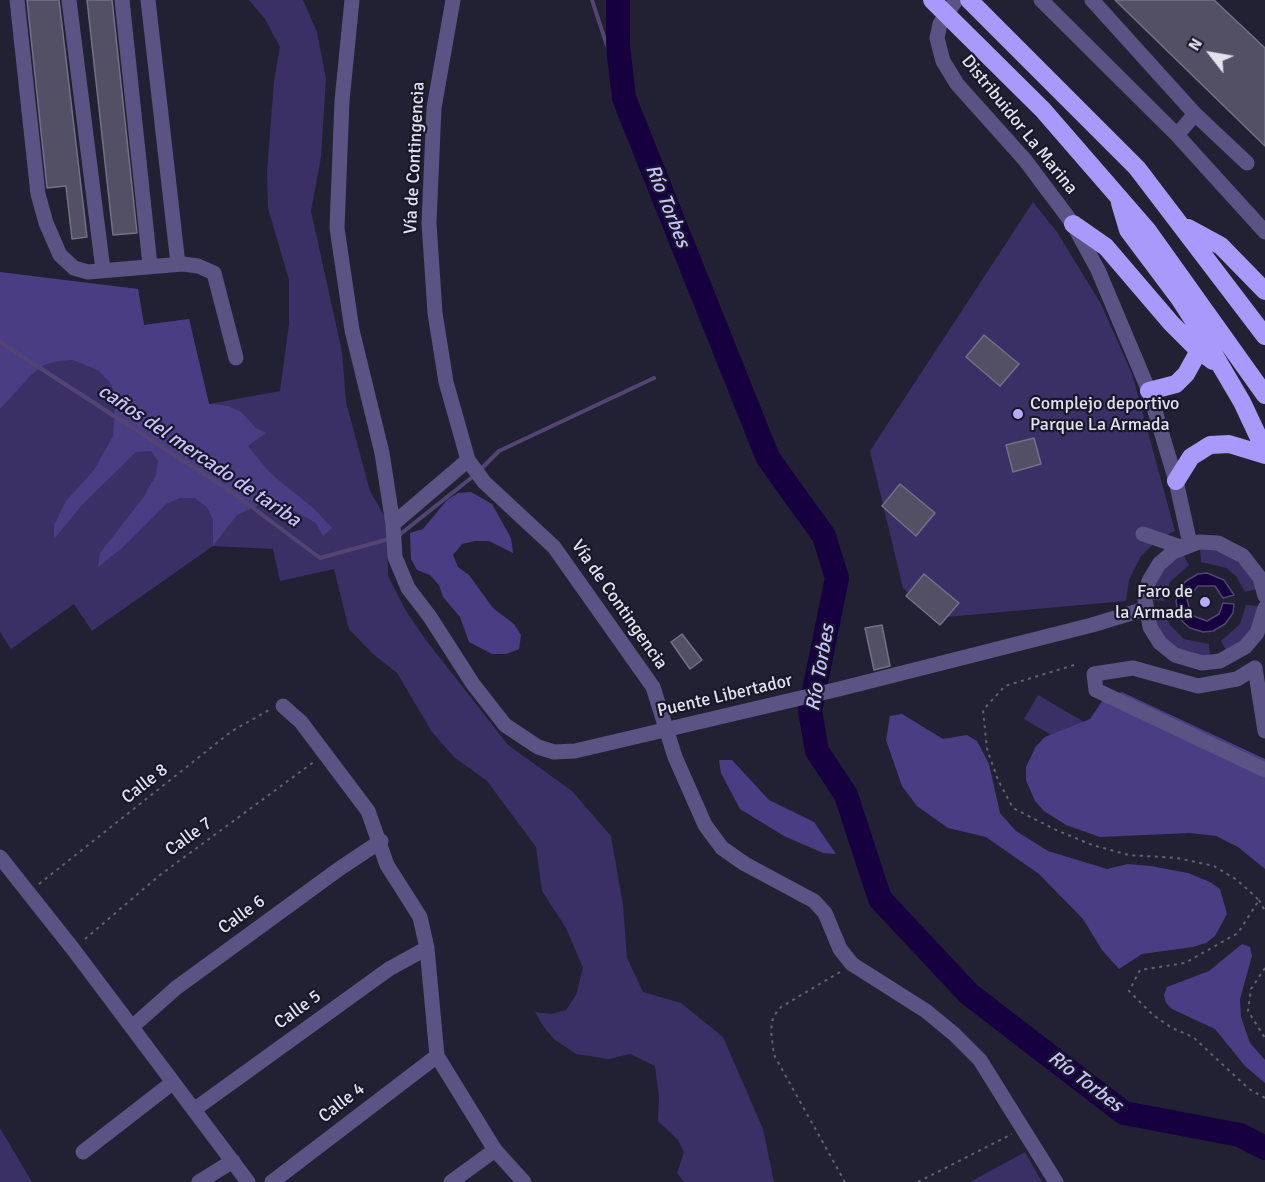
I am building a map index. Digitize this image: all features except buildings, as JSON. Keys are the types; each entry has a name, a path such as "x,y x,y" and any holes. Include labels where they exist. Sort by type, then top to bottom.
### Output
{"highway":[{"path":"932,0 1044,110 1168,255 1265,395"},
{"path":"969,0 1137,168 1265,336"},
{"path":"1119,199 1128,230 1179,297 1200,342 1191,367 1176,384 1149,391"},
{"path":"1181,223 1221,246 1265,291"},
{"path":"1072,224 1106,247 1200,342 1219,366 1242,402 1265,453"},
{"path":"1176,481 1191,457 1209,445 1228,444 1265,453"}],"street":[{"path":"17,0 38,194 46,223 60,255 74,268 88,272 178,264 198,266 214,273 236,358"},
{"path":"69,0 103,270"},
{"path":"122,0 150,265"},
{"path":"148,0 178,264"},
{"name":"Puente Libertador","path":"352,0 344,78 337,228 352,330 382,453 393,524 395,557 408,588 430,617 473,684 505,725 537,747 555,753 588,748 1092,626 1145,609"},
{"name":"Vía de Contingencia","path":"453,0 434,108 429,223 435,313 446,382 468,460 484,482 554,547 653,687 675,757 705,825 723,848 745,864 814,901 825,913 840,949 852,964 926,1011 980,1060 1056,1182"},
{"name":"Distribuidor La Marina","path":"956,0 940,24 937,38 943,61 957,84 1025,160 1072,224 1118,313 1149,391 1176,481 1186,546"},
{"path":"1041,0 1177,135 1265,232"},
{"path":"1092,0 1195,114 1247,163"},
{"path":"1177,135 1195,114"},
{"path":"393,524 468,460"},
{"path":"1143,534 1186,546 1218,543 1244,556 1260,578 1265,596"},
{"path":"1186,546 1165,558 1153,572 1146,590 1145,609 1155,635 1175,655 1202,663 1220,661 1238,653 1252,640 1261,624 1265,608"},
{"path":"1220,661 1227,682"},
{"path":"1265,731 1255,668 1227,682 1198,686 1133,668 1094,674 1096,690 1265,770"},
{"path":"283,706 301,722 326,752 368,811 381,841 387,865 420,917 427,948 436,1056 495,1150 524,1182"},
{"name":"Calle 6","path":"132,1027 176,988 381,841"},
{"path":"0,857 73,949 248,1182"},
{"name":"Calle 5","path":"195,1109 389,969 427,948"},
{"name":"Calle 4","path":"272,1182 436,1056"},
{"path":"83,1152 172,1083"},
{"path":"451,1182 495,1150"},
{"path":"199,1182 233,1161"}],"path":[{"path":"1074,665 1005,686 982,710 987,749 998,780 1014,808 1092,845 1129,855 1177,858 1214,866 1237,880 1259,900 1265,911"},
{"name":"Calle 8","path":"28,892 232,731 263,712 283,706"},
{"name":"Calle 7","path":"73,949 160,875 326,752"},
{"path":"1259,900 1238,933 1185,963 1140,970 1129,991 1153,1015 1172,1028 1193,1037 1249,1089 1265,1098"},
{"path":"845,1182 774,1055 771,1031 773,1017 781,1008 852,964"},
{"path":"1265,968 1251,989 1248,1011 1265,1038"},
{"path":"918,1182 1021,1129"}],"shaded area":[{"path":"249,0 303,0 317,32 326,79 321,157 311,211 342,352 346,402 370,491 387,521 388,576 406,611 426,640 508,745 572,791 611,836 623,905 627,958 643,992 681,1003 723,1037 763,1129 774,1182 684,1182 677,1173 684,1152 678,1140 658,1121 659,1097 655,1066 630,1054 609,1059 576,1054 554,1039 543,1026 535,1012 551,1014 566,1010 576,995 583,968 566,928 542,891 536,847 487,781 454,757 432,732 397,673 373,654 349,629 334,569 280,581 273,549 213,546 92,631 74,604 11,649 0,632 0,273 138,289 144,325 189,319 209,404 280,391 289,324 289,280 268,208 267,172 274,81 280,47 265,19"},
{"name":"Complejo deportivo Parque La Armada","path":"1033,202 1057,232 1101,304 1132,374 1175,531 1160,538 1141,556 1129,580 1126,601 935,618 903,588 870,451"},
{"path":"0,272 138,289 144,325 189,319 209,404 228,406 241,412 256,428 266,433 248,446 270,473 313,508 332,528 323,536 316,523 279,503 265,502 237,515 213,546 213,520 207,507 195,498 180,498 166,504 123,547 98,567 100,553 143,498 156,475 158,461 151,451 136,452 82,505 54,539 54,525 66,501 94,470 113,436 116,395 109,381 98,370 73,360 58,361 44,365 32,374 0,409"},
{"path":"471,492 492,504 511,538 513,553 489,541 475,541 462,544 453,555 458,567 469,575 493,608 514,624 521,635 519,649 506,654 492,654 469,642 460,617 443,597 439,585 430,575 417,570 411,559 410,533 423,529 447,500 458,493"},
{"path":"1200,549 1217,550 1232,556 1250,574 1257,589 1245,592 1236,576 1226,568 1201,562"},
{"path":"1183,554 1189,565 1170,582 1164,601 1151,600 1159,576 1169,563"},
{"path":"1207,573 1224,580 1234,595 1223,598 1215,586 1198,586 1187,599 1191,615 1207,621 1219,614 1223,603 1234,604 1233,613 1225,624 1213,631 1203,632 1190,628 1183,622 1178,614 1176,601 1180,588 1186,581 1198,574"},
{"path":"1246,605 1259,606 1258,614 1247,637 1227,652 1221,641 1240,624"},
{"path":"1165,614 1170,625 1184,639 1209,644 1210,657 1185,654 1165,639 1153,617"},
{"path":"1122,692 1265,759 1265,869 1238,847 1216,836 1190,833 1100,837 1066,825 1044,811 1035,801 1026,780 1026,767 1036,746 1045,737 1090,719 1103,700"},
{"path":"1038,695 1086,723 1072,747 1024,719"},
{"path":"902,714 943,739 967,735 977,741 989,764 1000,813 1016,831 1048,851 1107,869 1128,864 1188,873 1220,889 1227,914 1215,936 1206,943 1193,947 1142,954 1119,969 1102,950 1083,919 1039,874 986,837 948,828 917,806 902,786 886,740 890,716"},
{"path":"719,760 732,760 769,800 814,822 836,854 823,853 784,836 740,809 721,773"},
{"path":"1242,944 1250,947 1252,956 1240,999 1241,1017 1250,1043 1265,1060 1265,1083 1245,1066 1215,1029 1172,1009 1166,1003 1164,995 1167,987 1209,971"},
{"path":"0,1128 32,1182 0,1182"},
{"path":"1025,1152 1042,1182 970,1182"}],"waterway":[{"path":"592,0 624,98"},
{"name":"Río Torbes","path":"618,0 618,46 624,98 768,458 824,536 837,578 810,711 817,751 846,795 880,899 969,994 1124,1113 1240,1135 1265,1148"},
{"name":"caños del mercado de tariba","path":"0,342 233,493 320,558 389,539"},
{"name":"caños del mercado de tariba","path":"483,467 499,451 654,378"},
{"name":"caños del mercado de tariba","path":"398,536 471,478"}],"place":[{"name":"Complejo deportivo Parque La Armada","path":"1018,414"},
{"name":"Faro de la Armada","path":"1205,602"}]}
